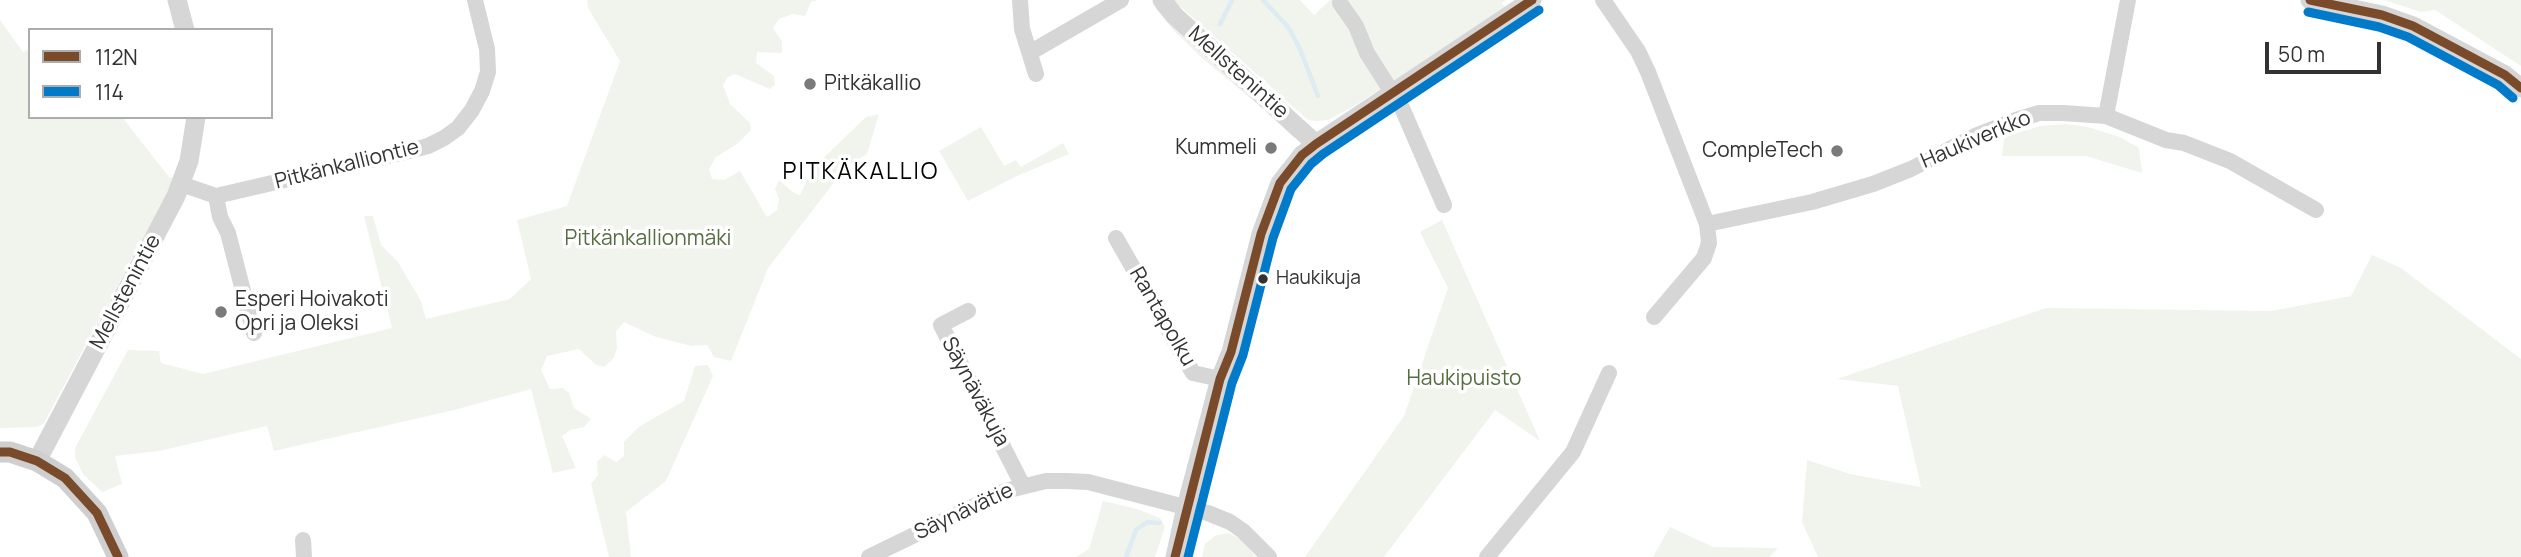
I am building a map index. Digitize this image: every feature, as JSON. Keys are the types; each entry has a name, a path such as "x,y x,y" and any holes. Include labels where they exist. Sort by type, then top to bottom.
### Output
{"main road":[{"path":"0,452 10,452 37,461 65,478 85,498 108,533 118,557"}],"street":[{"path":"177,0 184,28"},
{"name":"Pitkänkalliontie","path":"216,195 428,146 458,128 477,101 488,72 487,49 475,0"},
{"path":"1020,0 1022,29 1036,74"},
{"path":"1031,52 1121,0"},
{"name":"Mellstenintie","path":"1162,0 1175,16 1316,144"},
{"path":"1175,557 1220,379 1231,352 1261,234 1276,191 1289,169 1316,144 1532,0"},
{"path":"1603,0 1638,51 1648,72 1707,224 1709,243 1704,258 1654,317"},
{"path":"2105,116 2128,0"},
{"path":"2310,0 2372,12 2413,26 2505,75 2521,88"},
{"path":"1340,3 1356,26 1367,53 1390,93 1402,108 1444,205"},
{"name":"Haukiverkko","path":"1707,224 1812,202 1873,184 1911,169 1975,136 2039,113 2105,116 2155,136 2184,143 2230,161 2316,210"},
{"name":"Mellstenintie","path":"37,461 181,184 189,161 196,119"},
{"path":"181,184 216,195 254,333"},
{"name":"Rantapolku","path":"1116,238 1193,373 1220,379"},
{"name":"Säynäväkuja","path":"968,311 941,326 1023,485"},
{"path":"1487,557 1573,452 1609,373"},
{"name":"Säynävätie","path":"869,557 1004,491 1046,481 1088,482 1186,507 1230,522 1269,557"}],"green space":[{"name":"Pitkänkallionmäki","path":"587,0 818,0 811,2 805,16 792,14 779,19 773,28 782,41 782,53 757,52 756,63 774,76 775,85 770,89 735,74 728,77 723,85 730,104 750,123 751,130 737,144 716,157 709,169 712,179 724,180 740,171 767,217 777,210 779,199 775,189 779,180 800,195 813,168 866,117 879,114 867,154 846,167 768,268 731,361 714,357 707,345 691,346 656,337 624,322 616,331 617,348 614,358 604,367 596,365 579,349 547,356 541,370 550,389 563,388 569,393 574,408 591,419 584,427 570,430 562,436 576,468 553,473 531,389 454,410 274,451 267,426 159,451 115,456 122,484 102,492 83,474 75,457 75,448 128,350 159,351 161,363 203,374 392,328 364,216 373,216 381,245 398,262 421,301 426,319 510,299 531,279 517,220 567,206 620,61 588,8"},
{"path":"1173,0 1300,0 1314,15 1330,0 1506,0 1502,3 1507,9 1349,109 1328,120 1317,121 1308,120"},
{"path":"2384,0 2521,0 2521,66 2435,10 2421,12"},
{"path":"1158,5 1294,133 1294,138 1174,31 1155,8"},
{"path":"0,20 23,52 28,50 28,119 124,119 169,177 175,178 44,423 38,427 0,428"},
{"path":"2066,124 2088,127 2120,137 2139,148 2142,173 2086,156 2002,156 2004,137 2040,126"},
{"path":"981,127 1004,166 1016,160 1021,167 1063,143 1069,154 968,201 939,151"},
{"name":"Haukipuisto","path":"1442,220 1540,441 1495,410 1384,557 1305,557 1404,416 1448,288 1420,232"},
{"path":"2372,255 2401,268 2521,359 2521,557 1818,557 1802,522 1807,460 1850,474 1921,487 1898,386 1837,379 2046,308 2271,311 2351,296"},
{"path":"708,365 713,376 666,481 626,512 631,557 609,557 591,484 598,475 597,462 604,455 616,462 624,456 624,442 640,426 684,401 695,366"},
{"path":"1103,501 1160,518 1165,527 1155,557 1076,557 1089,549"},
{"path":"1670,527 1713,547 1778,548 1769,557 1653,557"},
{"path":"1229,533 1242,540 1256,557 1202,557 1205,544 1216,535"}],"waterway":[{"path":"1220,24 1232,0"},
{"path":"1263,0 1288,27 1300,49 1318,96"},
{"path":"1126,557 1136,530 1147,522 1160,523"}],"transit line":[{"name":"112N","path":"1175,557 1220,379 1231,352 1261,234 1280,183 1302,155 1316,144 1532,0"},
{"name":"112N","path":"2310,0 2382,15 2413,26 2505,75 2521,88"},
{"name":"114","path":"1188,557 1232,383 1243,355 1273,238 1291,189 1311,164 1323,154 1539,10"},
{"name":"114","path":"2308,12 2379,27 2408,37 2498,85 2513,98"},
{"name":"112N","path":"0,452 10,452 37,461 65,478 97,513 118,557"}],"place":[{"name":"Pitkäkallio","path":"810,84"},
{"name":"Kummeli","path":"1271,148"},
{"name":"CompleTech","path":"1837,151"},
{"name":"Haukikuja","path":"1263,279"},
{"name":"Esperi Hoivakoti Opri ja Oleksi","path":"221,312"}],"district":[{"name":"PITKÄKALLIO","path":"861,173"}]}
